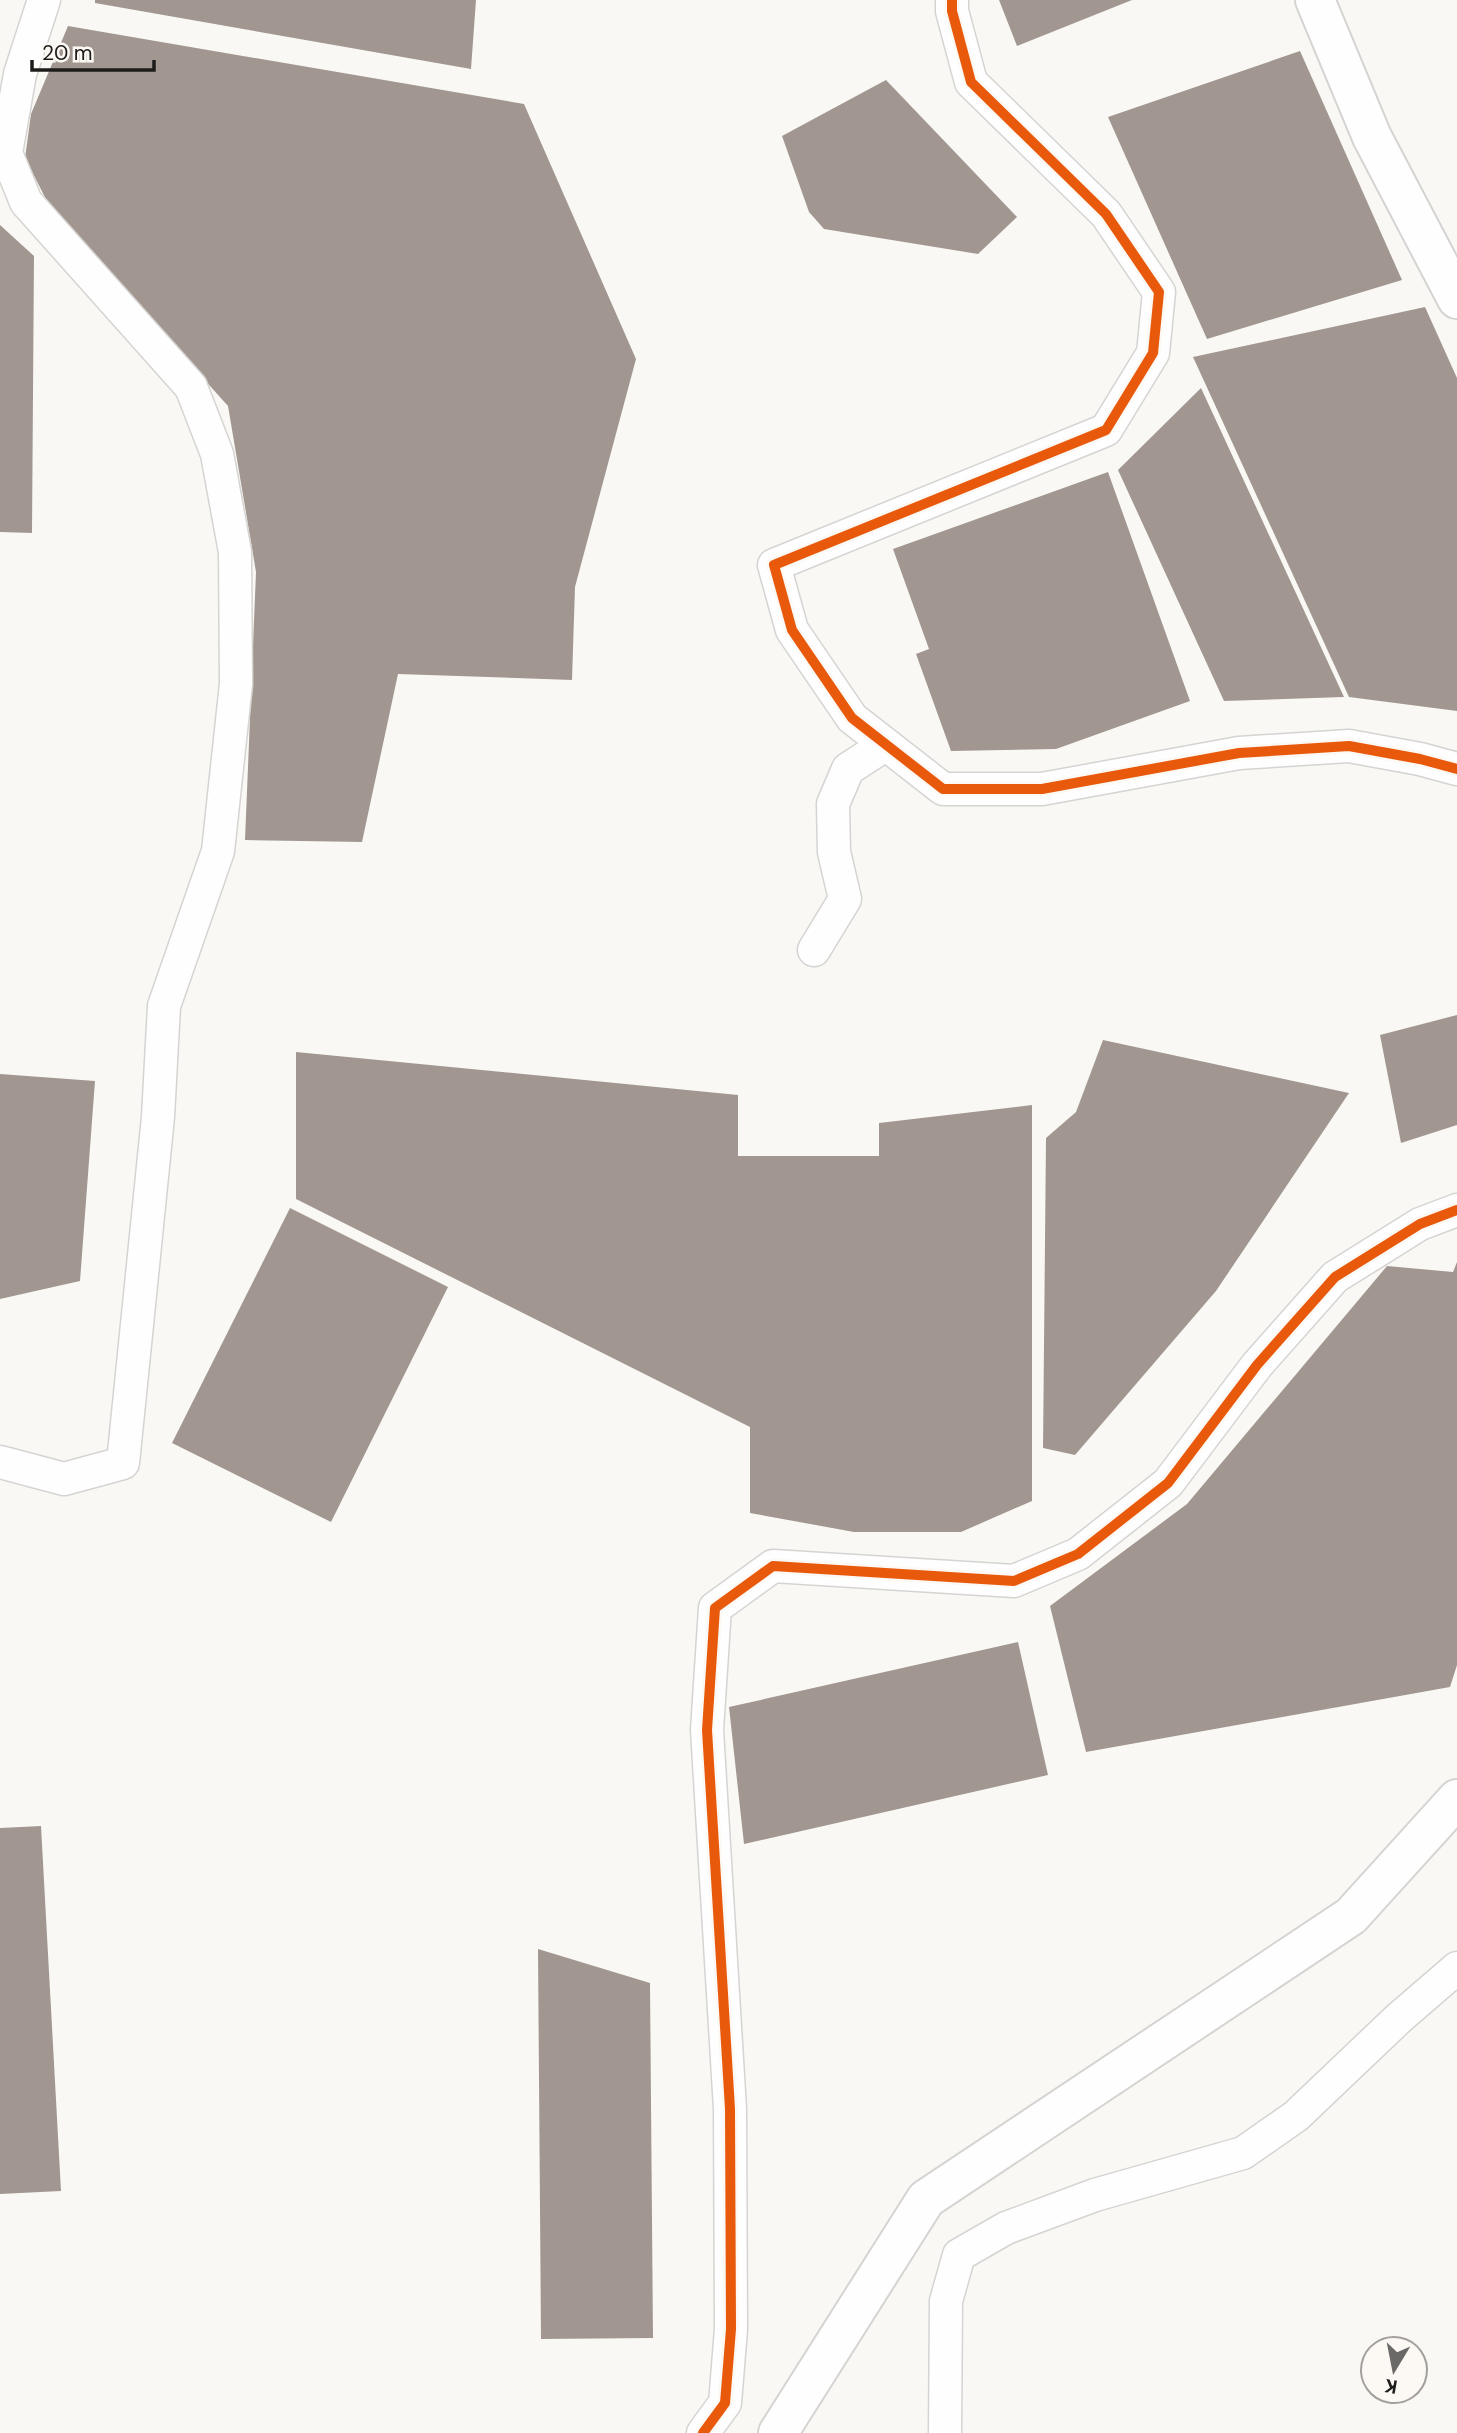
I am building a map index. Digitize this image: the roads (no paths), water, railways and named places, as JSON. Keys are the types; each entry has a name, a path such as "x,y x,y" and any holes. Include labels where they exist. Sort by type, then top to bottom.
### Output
{"street":[{"path":"0,1462 64,1479 123,1463 158,1117 164,1006 218,851 236,684 235,552 217,454 191,387 26,202 6,153 20,74 44,0"},
{"path":"952,0 952,11 971,82 1106,214 1160,292 1153,353 1106,430 775,565 792,630 852,718 943,789 1042,789 1239,753 1349,746 1457,769"},
{"path":"1315,0 1372,136 1457,299"},
{"path":"814,950 845,899 834,852 833,804 848,769 885,744"},
{"path":"703,2433 725,2403 731,2329 730,2109 706,1730 715,1608 773,1566 1014,1581 1078,1554 1168,1483 1257,1365 1335,1277 1420,1224 1457,1210"},
{"path":"778,2433 926,2199 1351,1916 1457,1799"},
{"path":"945,2433 946,2301 959,2255 1006,2228 1096,2195 1243,2152 1296,2116 1370,2044 1457,1968"}]}
